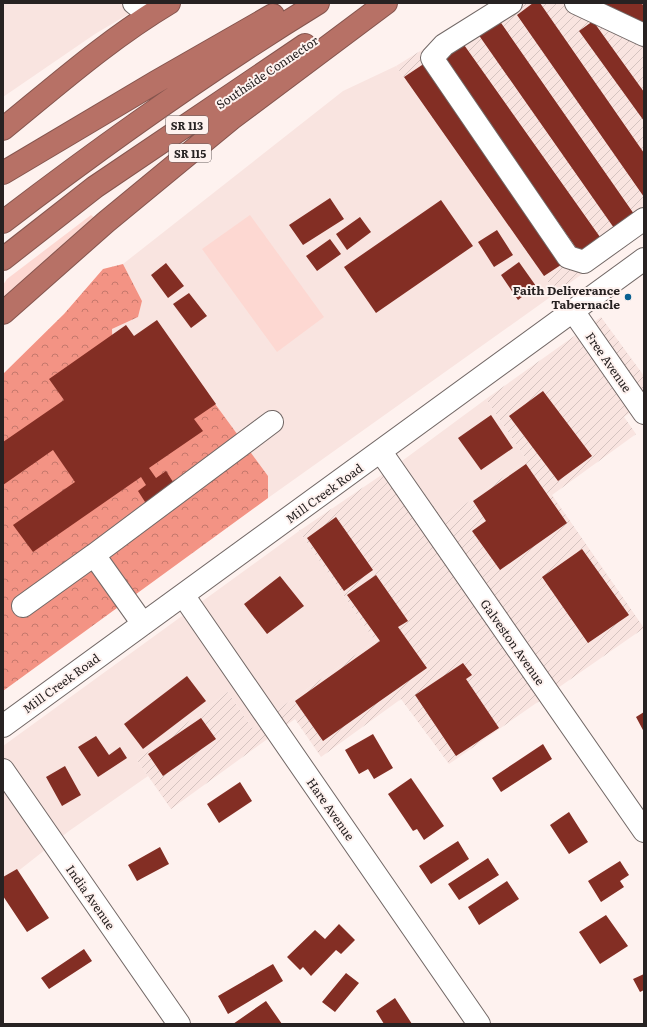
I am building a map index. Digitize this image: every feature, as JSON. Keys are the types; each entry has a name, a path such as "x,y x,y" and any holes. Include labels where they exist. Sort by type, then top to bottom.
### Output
{"highway":[{"path":"3,129 84,62 141,9 169,3"},
{"path":"3,173 156,82 295,3"},
{"name":"SR 113","path":"3,222 74,168 209,74 318,3"},
{"name":"Southside Connector","path":"3,259 95,187 308,43 379,3"},
{"name":"SR 115","path":"3,313 106,222 231,119 386,3"}],"street":[{"path":"511,3 444,45 432,58 568,257 584,262 644,219"},
{"path":"576,3 644,35"},
{"name":"Mill Creek Road","path":"3,726 644,260"},
{"name":"Free Avenue","path":"573,311 644,413"},
{"path":"22,606 94,555 272,422"},
{"name":"Galveston Avenue","path":"381,452 644,831"},
{"path":"94,555 143,624"},
{"name":"Hare Avenue","path":"183,595 479,1024"},
{"name":"India Avenue","path":"3,770 180,1024"}],"shaded area":[{"path":"3,3 147,3 95,34 3,97"},
{"path":"498,3 639,3 644,5 644,229 556,293 396,66"},
{"path":"396,66 556,293 268,498 268,476 113,353 112,329 138,317 142,301 123,264 343,91"},
{"path":"91,215 96,219 3,305 3,285 7,279"},
{"path":"250,215 324,317 277,352 202,249"},
{"path":"601,317 644,376 644,402 624,417 636,434 552,495 644,628 449,764 401,699 321,757 295,719 171,809 137,760 228,692 252,728 375,641 299,531 402,461 443,520 527,460 486,399"},
{"path":"486,399 527,460 443,520 402,461"},
{"path":"299,531 375,641 252,728 228,692 137,760 148,776 69,831 3,883 3,746"}],"green space":[{"path":"123,264 142,301 138,317 112,329 113,353 199,382 268,476 268,498 3,691 3,374 64,314 103,269"}],"building":[{"path":"533,3 540,3 644,153 644,197 517,15"},
{"path":"596,3 639,3 644,5 644,26"},
{"path":"499,20 634,214 614,228 478,34"},
{"path":"593,21 644,92 644,121 579,31"},
{"path":"462,42 600,237 579,252 442,56"},
{"path":"425,63 564,263 544,276 404,77"},
{"path":"330,198 344,219 303,245 289,225"},
{"path":"441,200 473,246 376,313 344,267"},
{"path":"360,217 371,232 347,250 336,234"},
{"path":"497,230 513,255 494,267 478,242"},
{"path":"330,239 341,254 317,271 306,256"},
{"path":"519,262 536,286 518,300 501,275"},
{"path":"166,263 184,286 168,298 151,275"},
{"path":"189,293 207,316 191,328 173,304"},
{"path":"157,320 216,404 194,419 203,431 149,468 156,478 166,471 175,485 147,505 138,491 146,485 141,477 33,552 13,525 75,482 53,450 3,485 3,442 64,400 49,379 126,325 134,336"},
{"path":"543,391 592,456 558,481 509,416"},
{"path":"491,415 513,448 481,470 458,438"},
{"path":"526,464 567,523 500,570 472,531 486,521 473,501"},
{"path":"336,517 373,570 344,591 307,538"},
{"path":"582,549 629,615 588,643 542,577"},
{"path":"376,575 408,621 398,627 427,668 323,741 295,701 380,641 347,595"},
{"path":"280,576 304,606 267,634 244,604"},
{"path":"463,663 472,675 466,679 499,728 456,756 415,695"},
{"path":"187,676 206,701 143,749 124,724"},
{"path":"644,712 644,732 636,717"},
{"path":"201,718 216,739 163,776 148,754"},
{"path":"373,734 393,768 374,779 368,769 359,774 345,750"},
{"path":"96,736 109,755 120,747 127,758 98,777 78,747"},
{"path":"543,744 552,759 501,792 492,778"},
{"path":"65,766 81,795 62,806 46,777"},
{"path":"411,778 444,826 424,840 417,829 413,831 388,794"},
{"path":"240,782 252,801 219,823 207,804"},
{"path":"569,812 588,842 569,854 550,825"},
{"path":"458,841 469,859 431,884 419,866"},
{"path":"160,847 169,864 137,881 128,865"},
{"path":"488,858 499,875 459,900 448,884"},
{"path":"620,861 629,875 620,881 624,887 601,902 588,881"},
{"path":"17,869 49,918 27,932 3,896 3,877"},
{"path":"507,881 519,899 479,925 468,907"},
{"path":"606,915 628,946 600,964 579,932"},
{"path":"339,924 355,940 341,954 336,950 311,976 303,967 300,970 287,957 315,930 325,939"},
{"path":"84,949 92,961 49,989 41,978"},
{"path":"273,964 283,981 228,1014 218,996"},
{"path":"346,973 359,983 335,1012 322,1002"},
{"path":"644,974 644,990 640,992 633,979"},
{"path":"395,998 412,1024 384,1024 376,1011"},
{"path":"266,1001 282,1024 233,1024"}],"place":[{"name":"Faith Deliverance Tabernacle","path":"628,297"}]}
